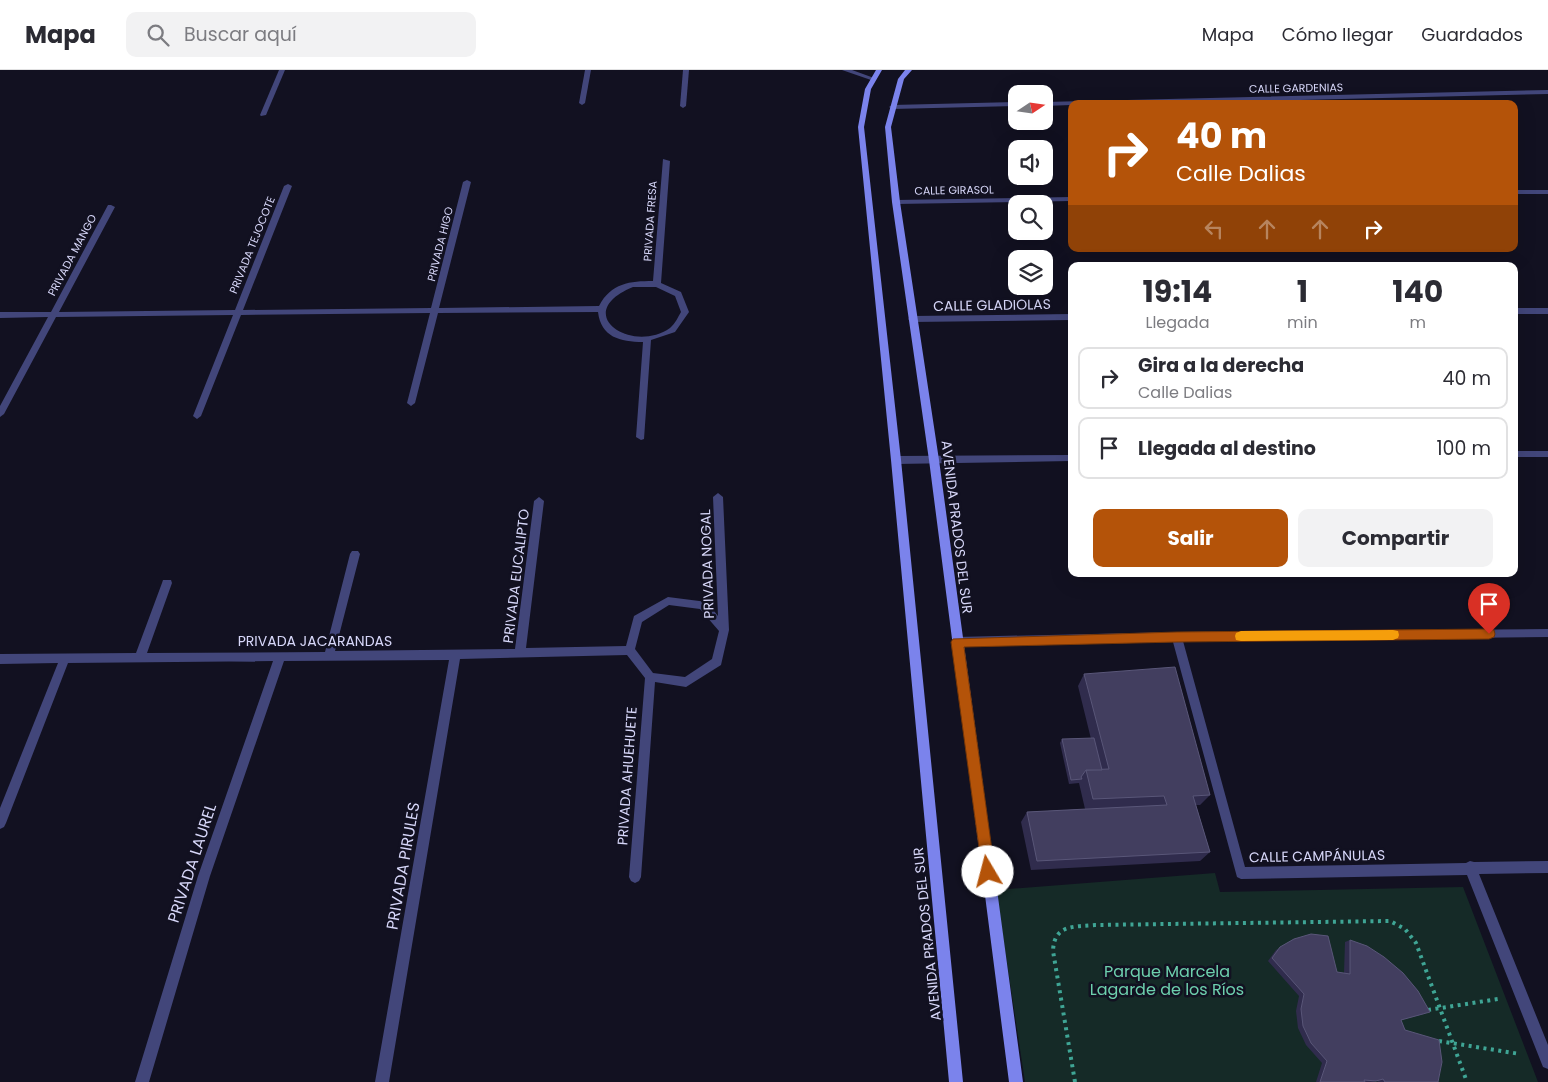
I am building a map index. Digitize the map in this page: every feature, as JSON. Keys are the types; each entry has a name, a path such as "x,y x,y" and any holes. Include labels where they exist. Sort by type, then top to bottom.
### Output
{"main road":[{"name":"AVENIDA PRADOS DEL SUR","path":"879,70 872,78 864,106 861,127 896,460 956,1082"},
{"name":"AVENIDA PRADOS DEL SUR","path":"909,70 901,79 888,127 896,202 934,460 1016,1082"}],"street":[{"path":"263,115 282,70"},
{"path":"582,103 588,70"},
{"path":"683,106 686,70"},
{"path":"845,70 872,78"},
{"name":"CALLE GARDENIAS","path":"1212,100 1548,92"},
{"name":"CALLE GARDENIAS","path":"1053,104 1068,103"},
{"path":"892,107 1008,104"},
{"name":"PRIVADA FRESA","path":"657,284 666,161"},
{"name":"PRIVADA HIGO","path":"411,403 467,182"},
{"name":"PRIVADA TEJOCOTE","path":"197,416 288,186"},
{"path":"1518,192 1548,192"},
{"name":"CALLE GIRASOL","path":"896,202 1068,200"},
{"name":"PRIVADA MANGO","path":"0,414 111,207"},
{"path":"632,284 657,284 678,294 685,312 673,330 647,340 628,339 612,332 602,322 601,309 612,294 632,284"},
{"path":"0,315 601,309"},
{"path":"1518,312 1548,311"},
{"name":"CALLE GLADIOLAS","path":"912,319 1068,317"},
{"path":"641,438 647,340"},
{"path":"1518,454 1548,454"},
{"path":"896,460 1068,458"},
{"name":"PRIVADA NOGAL","path":"718,497 724,630"},
{"name":"PRIVADA EUCALIPTO","path":"520,654 539,502"},
{"path":"329,656 355,554"},
{"path":"140,658 167,582"},
{"path":"668,601 703,605 724,630 717,662 686,682 650,677 630,650 638,619 668,601"},
{"path":"957,642 1177,637 1548,633"},
{"name":"CALLE CAMPÁNULAS","path":"1177,637 1242,872 1548,867"},
{"name":"PRIVADA JACARANDAS","path":"0,659 455,655 630,650"},
{"name":"PRIVADA PIRULES","path":"382,1082 455,655"},
{"name":"PRIVADA LAUREL","path":"142,1082 204,876 280,656"},
{"path":"0,823 65,658"},
{"name":"PRIVADA AHUEHUETE","path":"634,877 650,677"},
{"path":"1470,867 1548,1062"}],"path":[{"path":"1075,1082 1052,942 1055,935 1062,929 1096,925 1390,920 1400,924 1409,932 1416,943 1468,1082"},
{"path":"1428,1010 1506,998"},
{"path":"1439,1042 1528,1055"}],"green space":[{"name":"Parque Marcela Lagarde de los Ríos","path":"1215,873 1220,892 1463,887 1538,1082 1025,1082 996,890"}],"building":[{"path":"1175,667 1210,795 1193,796 1210,852 1037,861 1027,812 1167,805 1164,796 1093,799 1086,770 1109,769 1084,674"},
{"path":"1094,738 1102,770 1086,770 1081,777 1082,779 1071,780 1062,739"},
{"path":"1311,934 1328,936 1337,972 1350,974 1350,940 1367,946 1403,973 1418,991 1430,1012 1401,1020 1405,1030 1439,1040 1442,1062 1438,1082 1385,1082 1383,1079 1376,1081 1364,1080 1365,1082 1320,1082 1327,1061 1311,1043 1303,1026 1301,1009 1304,994 1272,958 1280,947 1294,939"}],"slow traffic":[{"path":"1241,636 1393,635"}],"route":[{"path":"988,872 957,642 1177,637 1489,634"}]}
